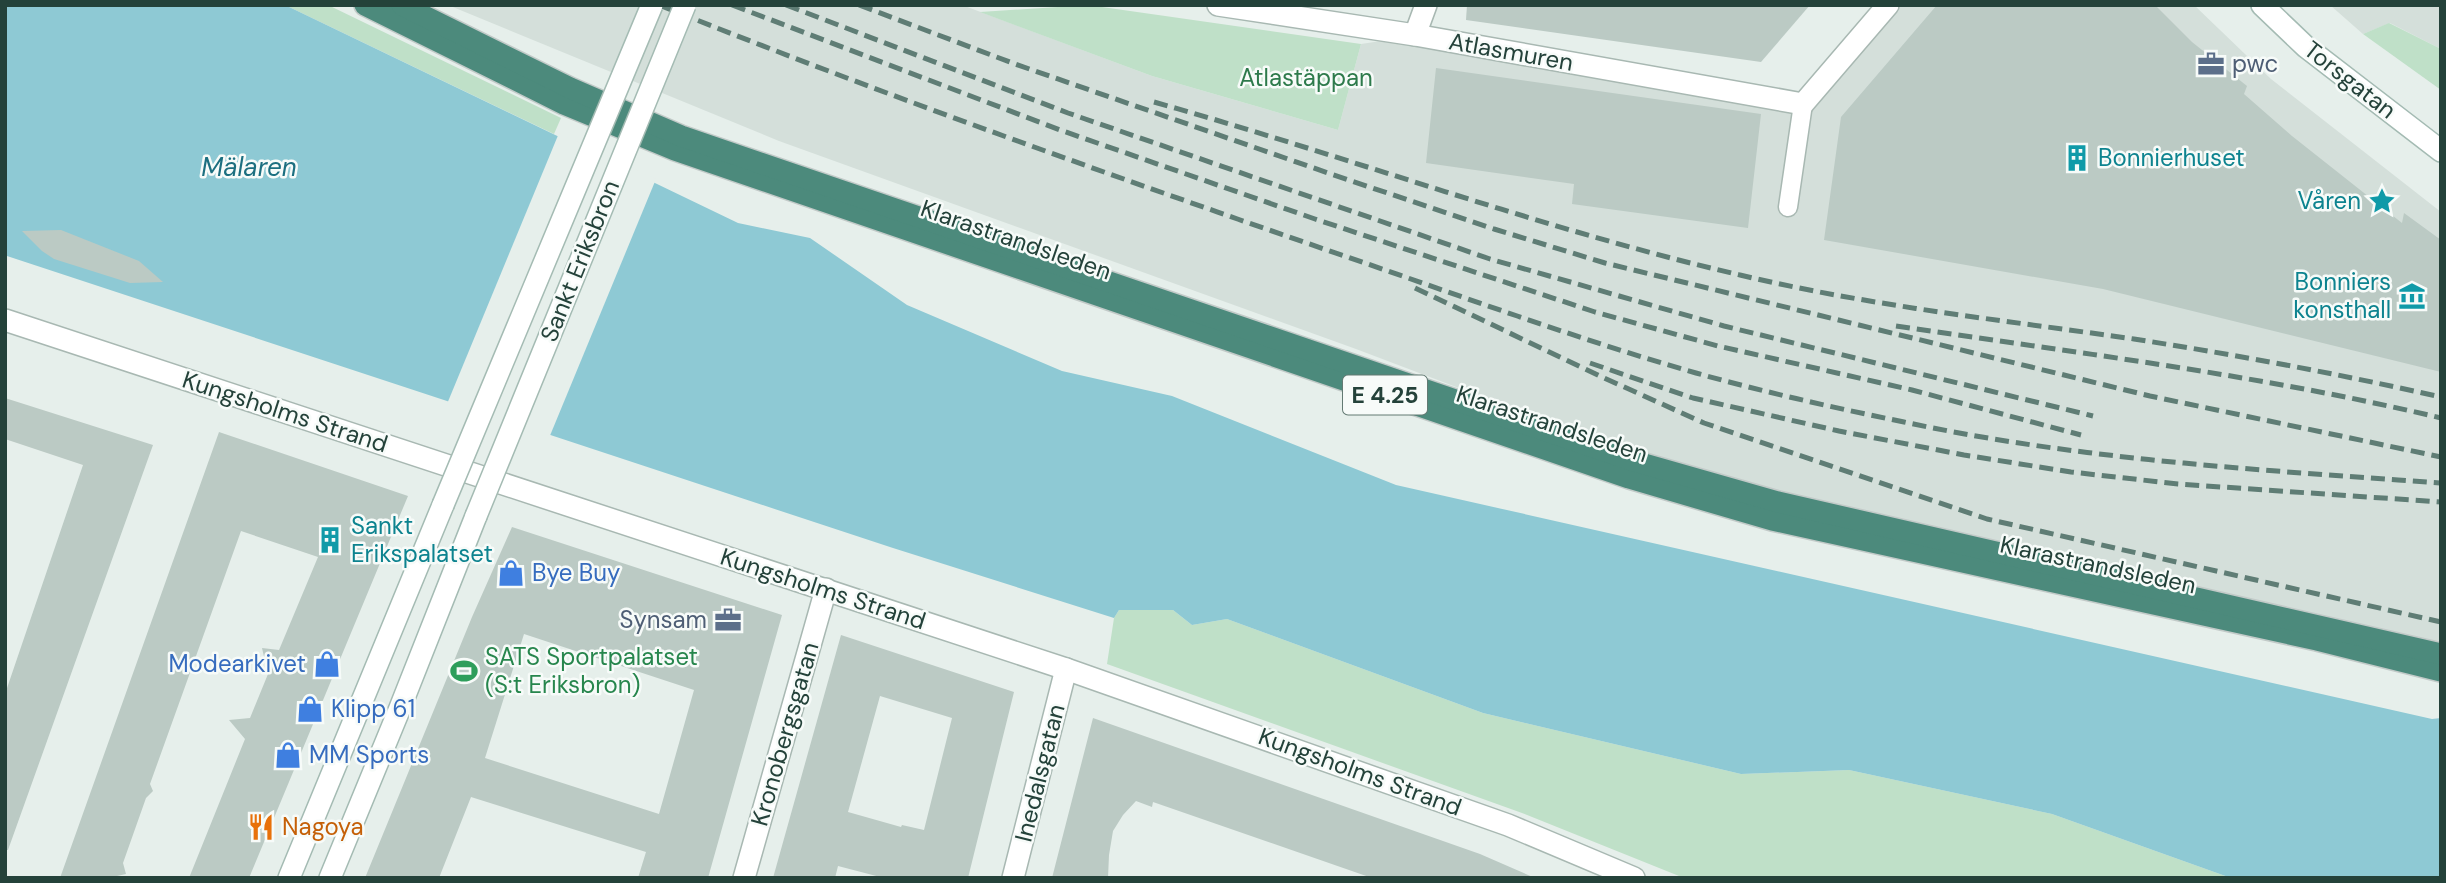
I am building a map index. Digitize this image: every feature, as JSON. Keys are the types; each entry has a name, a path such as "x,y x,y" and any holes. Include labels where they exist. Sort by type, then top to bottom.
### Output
{"highway":[{"name":"Klarastrandsleden","path":"365,5 564,104 675,150 1629,478 1772,520 2317,640 2441,671"},
{"name":"Klarastrandsleden","path":"402,5 570,88 681,136 1634,461 1777,502 2441,654"}],"street":[{"name":"Sankt Eriksbron","path":"289,878 653,5"},
{"name":"Sankt Eriksbron","path":"330,878 685,5"},
{"name":"Atlasmuren","path":"1218,5 1415,35 1803,104"},
{"path":"1415,35 1426,5"},
{"path":"1803,104 1888,5"},
{"name":"Torsgatan","path":"2262,5 2306,47 2441,151"},
{"name":"Kungsholms Strand","path":"5,320 1066,669 1508,825 1634,878"},
{"name":"Kronobergsgatan","path":"744,878 826,589"},
{"name":"Inedalsgatan","path":"1013,878 1066,669"}],"lane":[{"path":"1788,207 1803,104"}],"shaded area":[{"path":"448,5 962,5 1152,76 1338,130 1361,44 1414,36 1798,105 1884,5 2194,5 2271,79 2441,212 2441,643 1804,500 1680,466 1535,417 1356,349 779,141"},
{"path":"2330,5 2441,5 2441,49 2390,23 2363,34"}],"green space":[{"path":"285,5 328,5 561,118 554,134"},
{"name":"Atlastäppan","path":"1088,5 1361,44 1338,130 1152,76 980,12"},
{"path":"2389,23 2441,49 2441,90 2363,34"},
{"path":"1119,610 1173,610 1192,625 1227,619 1483,713 1741,774 1849,770 2052,814 2231,878 1684,878 1522,813 1107,664 1114,618"}],"water":[{"name":"Mälaren","path":"5,5 285,5 738,223 810,238 907,305 1062,371 1172,396 1396,485 2432,719 2441,718 2441,878 2231,878 2052,814 1849,770 1741,774 1483,713 1227,619 1192,625 1173,610 1119,610 1114,618 893,548 7,256 5,258"}],"pier":[{"path":"559,133 656,179 549,438 447,404"}],"building":[{"path":"1467,5 1810,5 1761,62 1466,20"},
{"name":"Bonnierhuset","path":"1937,5 2155,5 2192,42 2247,86 2244,94 2292,136 2402,223 2404,213 2441,240 2441,372 2103,289 1824,240 1841,117"},
{"path":"1436,68 1761,114 1748,228 1572,204 1574,184 1426,163"},
{"path":"61,230 139,261 163,282 130,283 54,259 22,231"},
{"path":"5,398 153,445 8,850 5,850 5,694 83,465 5,439"},
{"path":"219,432 408,496 249,878 189,878 245,739 229,720 250,718 268,674 262,648 279,650 318,557 241,531 150,784 153,791 146,798 123,863 126,874 108,878 60,878"},
{"path":"512,527 782,615 708,878 638,878 646,852 471,797 439,878 365,878 472,617","holes":["524,634 694,690 659,814 485,758"]},
{"path":"841,635 1014,692 968,878 884,878 838,866 835,878 773,878","holes":["880,696 952,718 924,830 902,825 901,827 848,812"]},
{"path":"1093,718 1480,854 1535,878 1372,878 1153,802 1152,807 1136,801 1113,831 1108,878 1052,878"}],"railway":[{"path":"447,504 645,5"},
{"path":"659,5 907,101 1157,191 1556,329 1722,380 1878,417 2037,446 2171,462 2441,483"},
{"path":"473,514 690,5"},
{"path":"732,5 1060,130 1315,219 1595,312 1718,346 1912,390 2081,435"},
{"path":"786,5 1068,113 1490,259 1724,326 2093,416"},
{"path":"859,5 1015,64 1331,174 1605,263 2150,396 2441,457"},
{"path":"1154,102 1519,215 1740,275 1887,304 2211,352 2441,397"},
{"path":"1415,288 1704,423 1987,519 2441,622"},
{"path":"1896,326 2237,377 2441,418"},
{"path":"1590,363 1693,398 1839,431 1964,455 2071,472 2178,484 2441,502"}],"place":[{"name":"pwc","path":"2211,64"},
{"name":"Bonnierhuset","path":"2077,158"},
{"name":"Våren","path":"2382,201"},
{"name":"Bonniers konsthall","path":"2412,296"},
{"name":"Sankt Erikspalatset","path":"330,540"},
{"name":"Bye Buy","path":"511,573"},
{"name":"Synsam","path":"728,620"},
{"name":"Modearkivet","path":"327,664"},
{"name":"SATS Sportpalatset (S:t Eriksbron)","path":"464,671"},
{"name":"Klipp 61","path":"310,709"},
{"name":"MM Sports","path":"288,755"},
{"name":"Nagoya","path":"261,827"}]}
